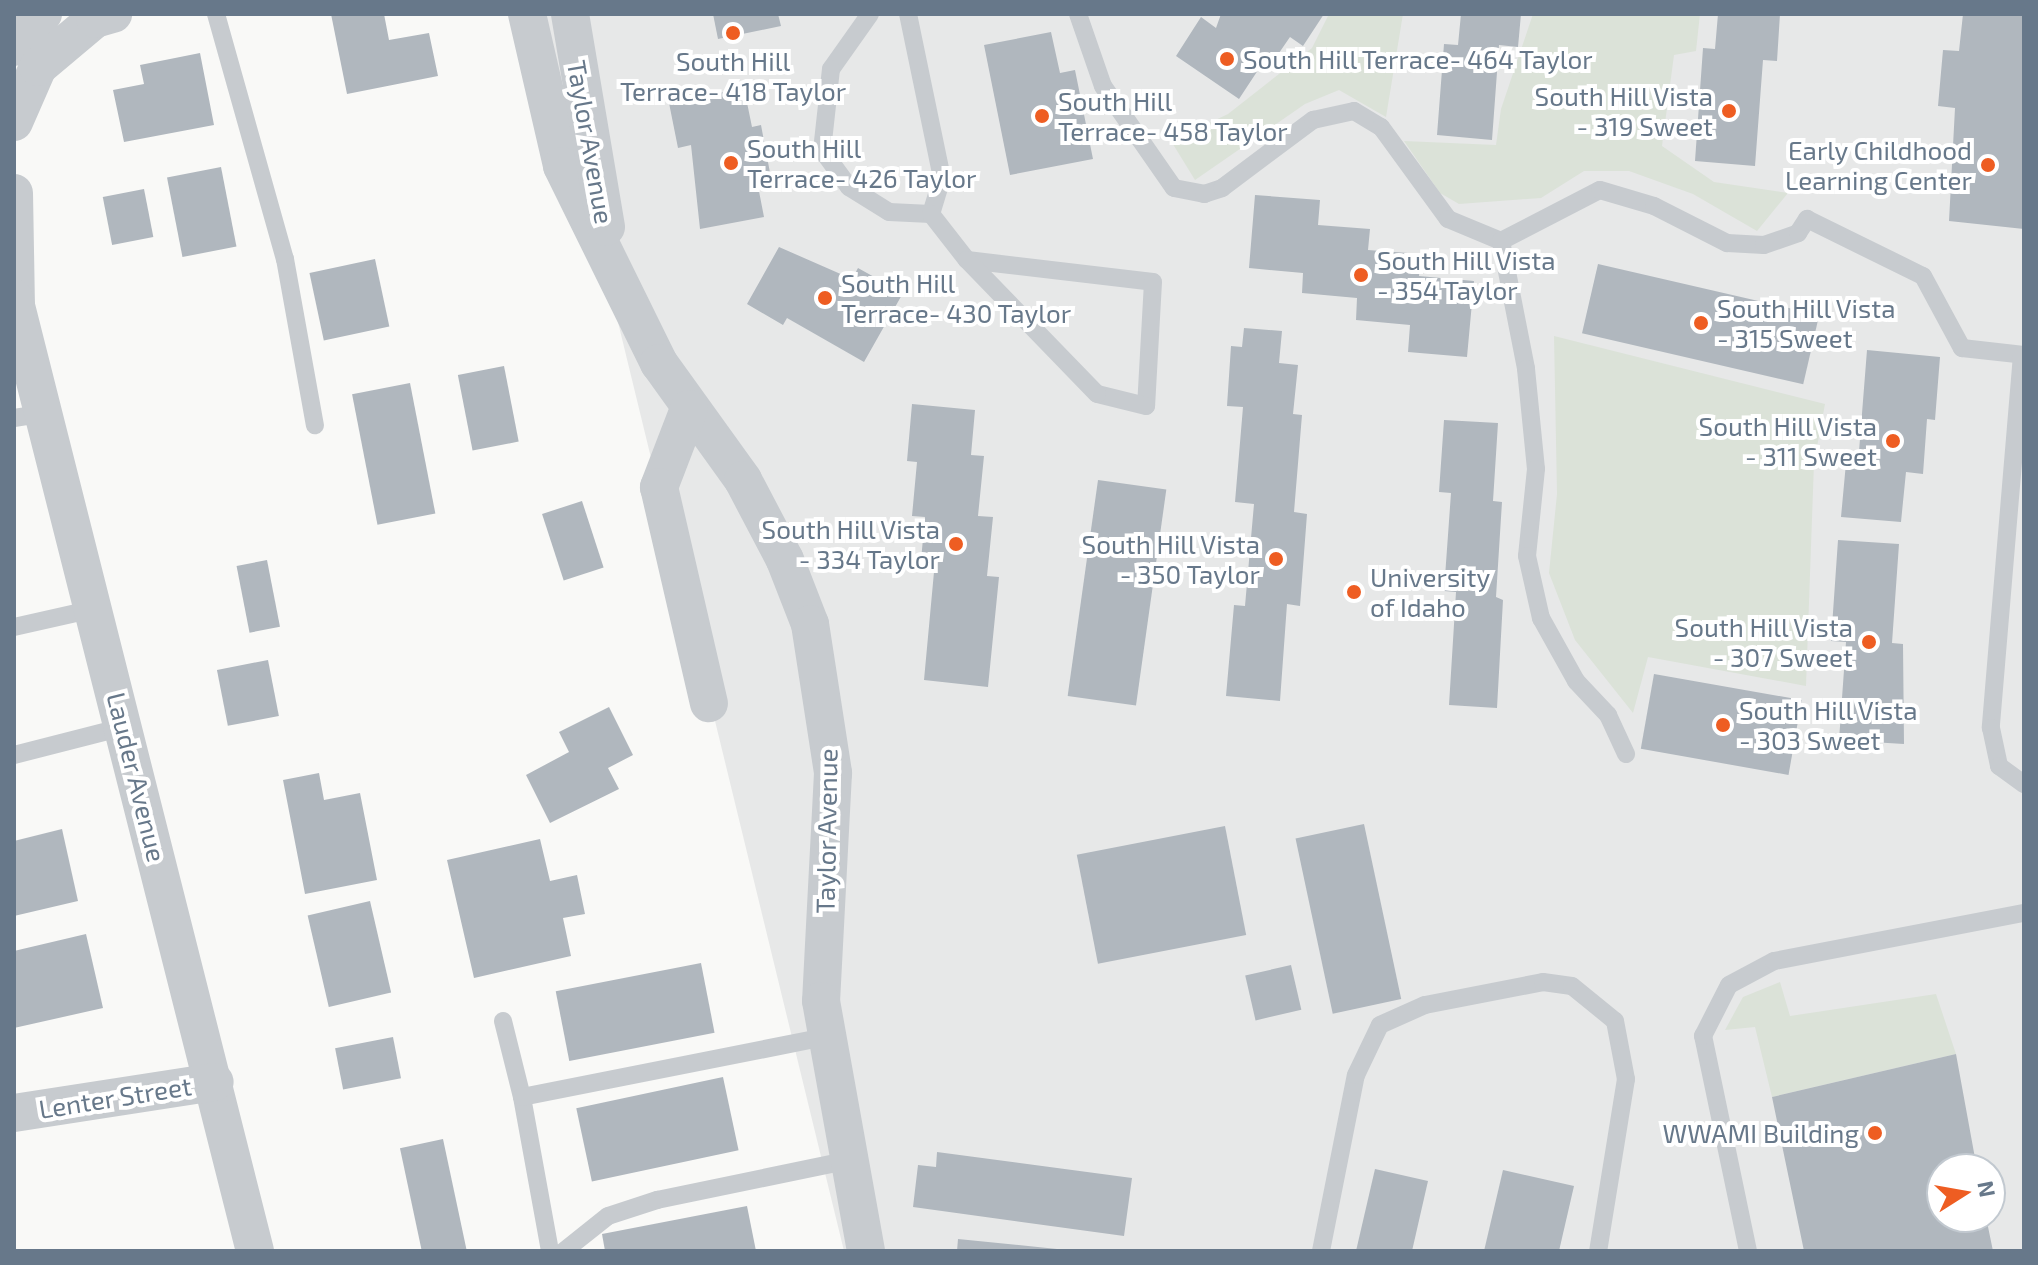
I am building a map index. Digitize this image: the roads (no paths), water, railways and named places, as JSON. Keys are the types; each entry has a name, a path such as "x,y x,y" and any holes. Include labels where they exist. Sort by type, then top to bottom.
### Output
{"street":[{"path":"14,47 43,14"},
{"path":"14,122 38,67 95,19 113,14"},
{"name":"Taylor Avenue","path":"527,14 562,166 613,270 689,409 743,480 785,560 810,624 833,773 821,1001 846,1161 866,1251"},
{"name":"Taylor Avenue","path":"570,14 613,270"},
{"name":"Lauder Avenue","path":"14,193 15,302 29,416 94,609 255,1251"},
{"path":"689,409 659,487 709,703"},
{"name":"Lenter Street","path":"14,1113 215,1082"}],"lane":[{"path":"216,14 285,259 315,425"},
{"path":"870,14 831,69 822,150 849,187 889,212 931,214 967,260 1097,394 1146,406 1153,282 967,260"},
{"path":"908,14 942,178 931,214"},
{"path":"1078,14 1103,86 1174,188 1204,194 1222,188 1313,120 1354,111 1381,127 1448,219 1501,241 1600,190 1654,206 1727,243 1764,245 1798,233 1807,219 1923,276 1962,348 2023,355 1991,728 1999,766 2024,784"},
{"path":"1501,241 1526,369 1536,469 1527,556 1541,618 1576,681 1608,715 1626,754"},
{"path":"14,627 94,609"},
{"path":"14,755 124,727"},
{"path":"1748,1251 1703,1036 1729,985 1774,961 2024,913"},
{"path":"1321,1251 1356,1075 1380,1025 1425,1005 1543,982 1572,986 1615,1021 1626,1079 1598,1251"},
{"path":"503,1021 522,1097 550,1251"},
{"path":"522,1097 826,1037"},
{"path":"564,1251 608,1216 645,1204 846,1161"}],"place":[{"name":"South Hill Terrace- 418 Taylor","path":"733,33"},
{"name":"South Hill Terrace- 464 Taylor","path":"1227,59"},
{"name":"South Hill Vista - 319 Sweet","path":"1729,111"},
{"name":"South Hill Terrace- 458 Taylor","path":"1042,116"},
{"name":"South Hill Terrace- 426 Taylor","path":"731,163"},
{"name":"Early Childhood Learning Center","path":"1988,165"},
{"name":"South Hill Vista - 354 Taylor","path":"1361,275"},
{"name":"South Hill Terrace- 430 Taylor","path":"825,298"},
{"name":"South Hill Vista - 315 Sweet","path":"1701,323"},
{"name":"South Hill Vista - 311 Sweet","path":"1893,441"},
{"name":"South Hill Vista - 334 Taylor","path":"956,544"},
{"name":"South Hill Vista - 350 Taylor","path":"1276,559"},
{"name":"University of Idaho","path":"1354,592"},
{"name":"South Hill Vista - 307 Sweet","path":"1869,642"},
{"name":"South Hill Vista - 303 Sweet","path":"1723,725"},
{"name":"WWAMI Building","path":"1875,1133"}]}
